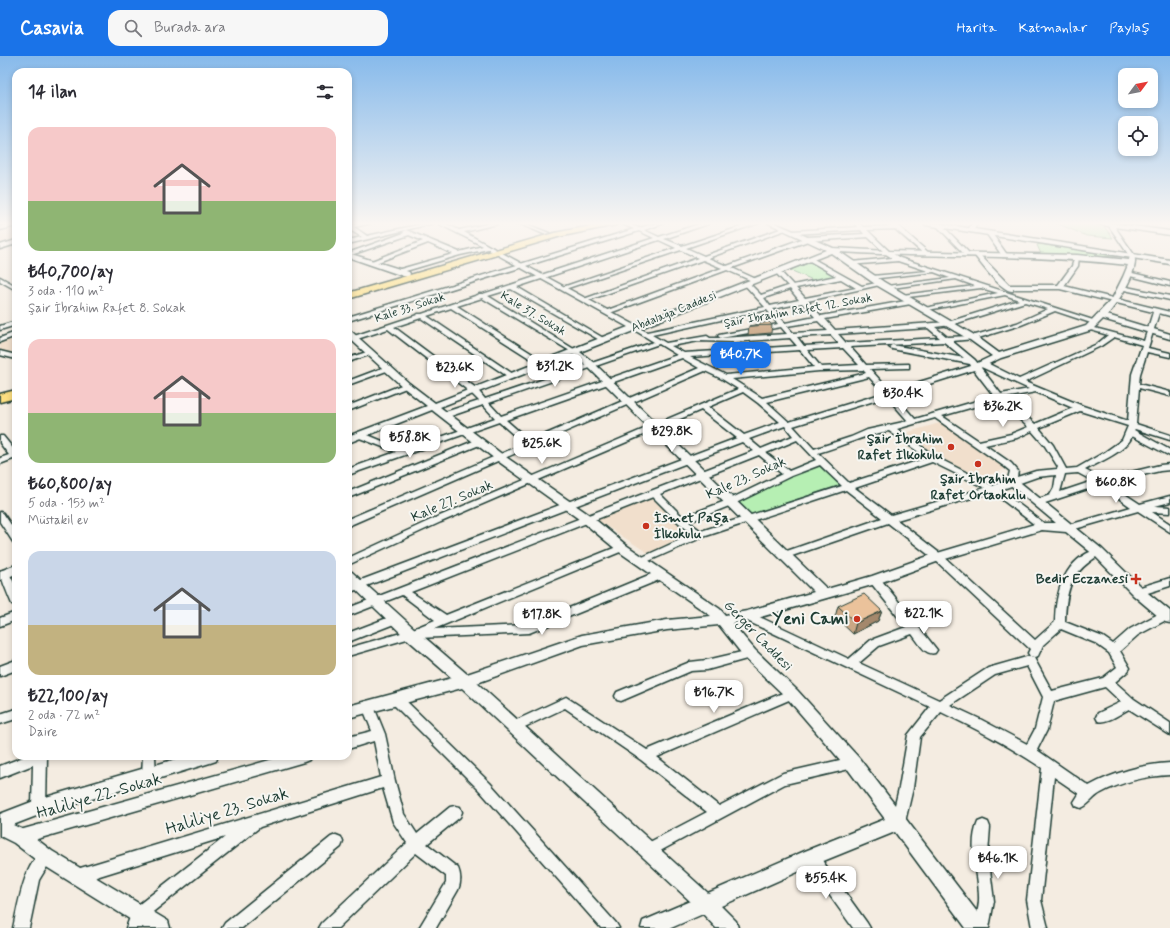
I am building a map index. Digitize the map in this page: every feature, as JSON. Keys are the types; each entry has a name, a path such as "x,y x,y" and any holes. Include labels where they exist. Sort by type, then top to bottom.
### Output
{"main road":[{"path":"352,290 403,272 437,264"},
{"path":"352,295 449,264"},
{"path":"0,392 12,393"},
{"path":"0,398 12,394"}],"street":[{"path":"373,264 403,272 428,264"},
{"path":"352,319 525,264"},
{"name":"Kale 33. Sokak","path":"352,336 582,264"},
{"path":"562,288 634,264"},
{"path":"584,300 688,264"},
{"path":"717,264 750,282 760,297 819,369"},
{"path":"607,312 739,264"},
{"name":"Abdalağa Caddesi","path":"352,439 797,264"},
{"path":"818,264 861,288"},
{"path":"851,264 902,297 973,338 998,356"},
{"path":"911,264 981,286 1006,290 1024,300 1055,310 1113,335 1170,355"},
{"path":"984,264 1006,290"},
{"path":"1060,287 1076,264"},
{"path":"352,583 566,505 743,438 977,364 1092,325 1103,316 1116,301 1131,264"},
{"path":"521,265 647,334 705,368 725,377 762,401 787,424 812,452 848,487 938,557 1036,648"},
{"path":"777,271 844,346 889,392 914,422"},
{"path":"872,278 935,272"},
{"path":"1128,274 1170,284"},
{"path":"760,297 792,287 842,277"},
{"path":"647,334 861,288 956,278"},
{"path":"0,279 3,284"},
{"path":"511,286 603,340"},
{"path":"902,297 981,286"},
{"path":"925,310 1006,290 1060,287 1170,314"},
{"path":"1122,288 1170,298"},
{"name":"Kale 37. Sokak","path":"481,296 575,352"},
{"path":"701,340 732,340 949,324 1024,300"},
{"name":"Şair İbrahim Rafet 12. Sokak","path":"445,415 591,365 662,344 701,340 911,302"},
{"path":"452,306 542,364"},
{"path":"352,471 683,355 948,341 973,338 1019,324 1055,310"},
{"path":"785,555 889,519 993,489 1012,481 1036,474 1061,473 1079,470 1108,454 1126,441 1131,428 1136,374 1157,311"},
{"path":"420,316 510,376"},
{"path":"1103,316 1170,337"},
{"path":"0,328 12,324"},
{"path":"388,326 473,390 500,419 529,444"},
{"path":"930,326 977,364 999,397 1033,427 1049,445 1062,466 1058,488 1054,496"},
{"path":"1019,382 1099,345 1113,335"},
{"path":"0,340 12,336"},
{"name":"Gerger Caddesi","path":"352,339 407,386 479,442 587,519 622,548 715,612 750,654 792,694 853,763 977,928"},
{"path":"876,345 977,364 1036,390 1131,428 1170,438"},
{"path":"575,352 608,381 824,594"},
{"path":"0,353 12,356"},
{"path":"352,359 370,353"},
{"path":"762,401 868,371 906,366"},
{"path":"352,521 705,368"},
{"path":"352,382 388,369"},
{"path":"725,377 819,369 868,371"},
{"path":"1135,385 1170,394"},
{"path":"352,407 407,386"},
{"name":"Kale 27. Sokak","path":"352,560 438,520 744,389"},
{"path":"812,452 854,439 870,432 914,422 999,397 1036,390"},
{"path":"702,407 788,474"},
{"path":"979,444 1014,436 1080,408"},
{"path":"936,416 1008,465 1014,471 1012,481"},
{"path":"891,428 933,459 993,489 1042,526"},
{"path":"1131,428 1170,453"},
{"path":"360,436 403,452"},
{"path":"352,610 798,437"},
{"path":"0,438 12,452"},
{"path":"352,492 479,442"},
{"path":"0,460 12,457"},
{"path":"642,561 700,534 933,459"},
{"name":"Kale 23. Sokak","path":"682,521 731,502 788,474 822,461"},
{"path":"1039,502 1101,482 1170,467"},
{"path":"1079,470 1101,482 1170,529"},
{"path":"1012,481 1098,552 1138,592 1168,617 1134,632 1113,650"},
{"path":"654,493 682,521 700,534"},
{"path":"352,711 465,681 582,640 667,625 723,620 747,616 875,580 938,557 1042,526 1068,528 1170,499"},
{"path":"1141,508 1170,510"},
{"path":"0,515 12,534"},
{"path":"352,651 411,634 622,548"},
{"path":"650,928 811,857 897,823 906,788 914,735 939,706 992,672 1030,661 1039,642 1060,624 1060,603 1064,584 1078,565 1098,552"},
{"path":"12,571 2,575 12,588"},
{"path":"411,634 529,629 660,575"},
{"path":"875,580 931,650"},
{"path":"1138,592 1170,582"},
{"path":"352,583 376,601 465,681 706,903 729,928"},
{"path":"403,591 444,620"},
{"path":"747,616 976,723 1029,752 1049,766 1085,798 1113,781 1161,768 1170,769"},
{"path":"0,622 12,618"},
{"path":"352,636 395,618"},
{"path":"1049,696 1107,682 1124,668 1113,650 1099,640 1060,624"},
{"path":"851,664 875,643 914,629"},
{"path":"622,696 690,667 707,665 750,654"},
{"path":"1029,752 1041,730 1049,696 1030,661"},
{"path":"0,671 12,666"},
{"path":"1107,682 1130,703 1170,730"},
{"path":"646,756 792,694"},
{"path":"396,699 485,787 611,928"},
{"path":"514,727 566,702 646,756 718,813"},
{"path":"1102,716 1130,703"},
{"path":"368,706 379,734 388,781 398,817 416,844 453,874 453,885 427,928"},
{"path":"0,719 12,715"},
{"path":"352,742 379,734"},
{"path":"0,772 31,760"},
{"path":"39,807 41,760"},
{"path":"149,760 149,775"},
{"path":"0,822 39,807 197,760"},
{"name":"Haliliye 22. Sokak","path":"20,837 290,760"},
{"path":"649,850 783,779 853,763"},
{"path":"1040,928 1034,900 1049,766"},
{"name":"Haliliye 23. Sokak","path":"76,876 388,781"},
{"path":"327,928 416,844 455,812"},
{"path":"136,921 259,820"},
{"path":"0,827 20,837 46,857 76,876 136,921 161,928"},
{"path":"981,928 987,901 981,854 983,827"},
{"path":"230,928 336,842"},
{"path":"21,928 32,877 46,857"},
{"path":"811,857 862,928"}],"shaded area":[{"path":"12,339 12,354 0,351 0,343"},
{"name":"Şair İbrahim Rafet İlkokulu","path":"943,422 1008,468 985,477 979,476 943,460 905,433"},
{"name":"İsmet Paşa İlkokulu","path":"655,497 692,533 648,553 597,520"}],"green space":[{"path":"807,264 814,264 838,276 815,281 790,270"},
{"path":"819,466 840,485 751,515 737,502 790,475"}],"building":[{"path":"769,322 772,325 749,326"},
{"path":"864,594 882,611 856,623 838,606"}],"place":[{"name":"Şair İbrahim Rafet İlkokulu","path":"951,447"},
{"name":"Şair İbrahim Rafet Ortaokulu","path":"978,464"},
{"name":"İsmet Paşa İlkokulu","path":"646,526"},
{"name":"Bedir Eczanesi","path":"1136,579"},
{"name":"Yeni Cami","path":"857,619"}]}
